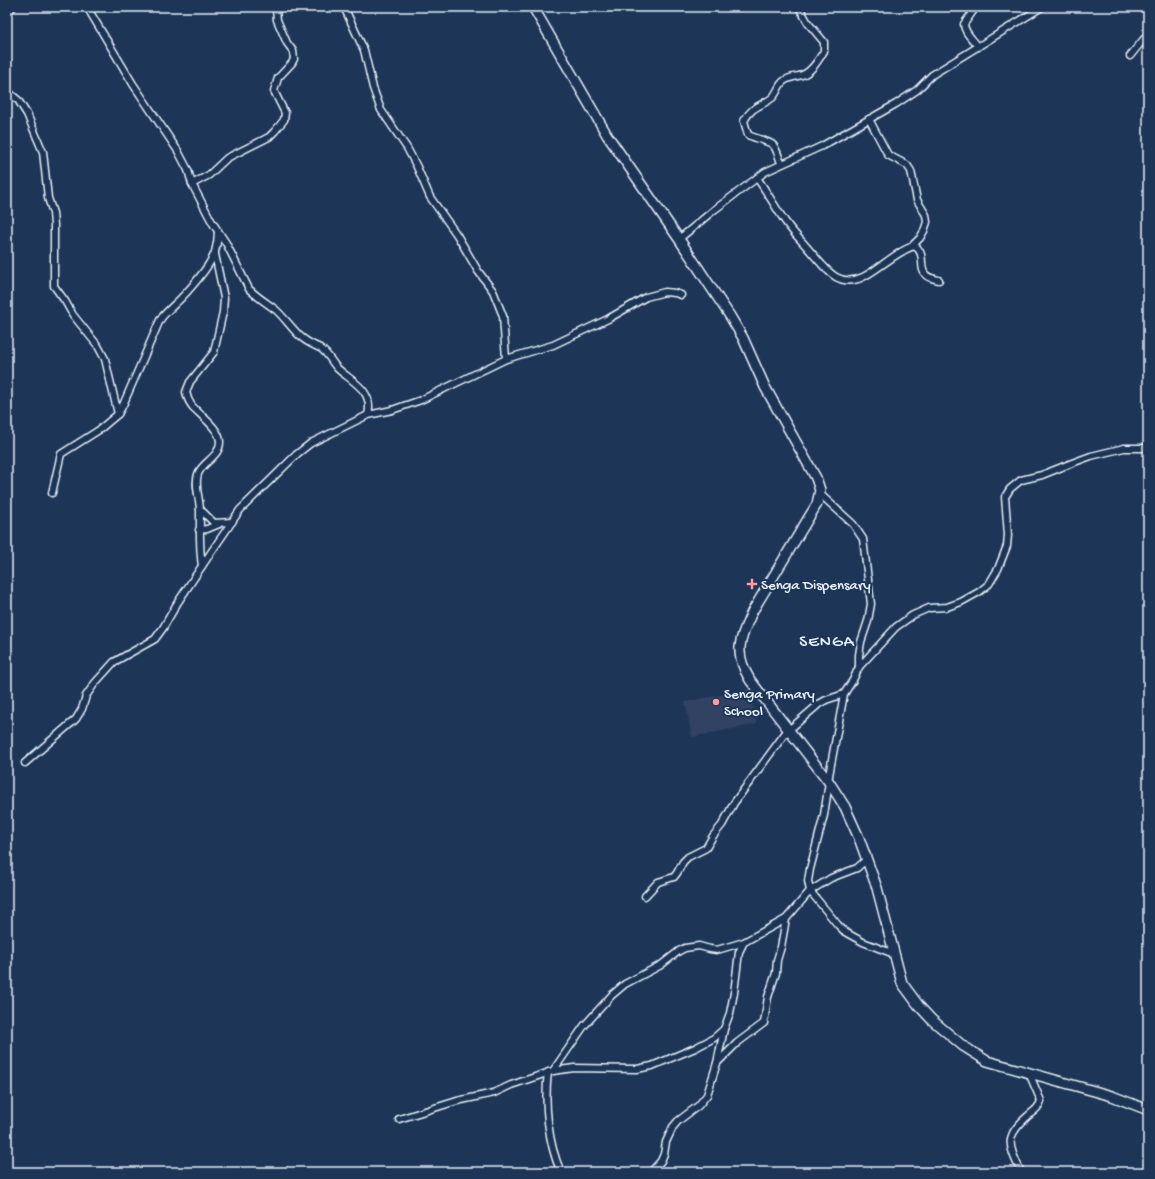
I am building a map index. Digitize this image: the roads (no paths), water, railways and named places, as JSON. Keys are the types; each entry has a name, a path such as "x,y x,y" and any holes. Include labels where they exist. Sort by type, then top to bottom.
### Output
{"street":[{"path":"7,12 13,7"},
{"path":"87,7 143,100 178,151 188,170 192,184 212,222 226,243 249,289 276,310 308,343 323,351 338,369 355,382 369,401 370,408 368,415"},
{"path":"344,7 364,50 373,88 381,110 407,148 430,197 457,235 478,271 493,291 503,316 506,359"},
{"path":"533,7 607,135 730,316 745,343 765,387 816,478 820,490 817,504 752,612 740,644 739,654 746,673 829,781 845,807 867,859 884,913 902,984 919,1006 942,1029 963,1046 987,1061 1112,1096 1148,1110"},
{"path":"782,163 773,145 748,135 744,121 749,112 772,98 777,92 780,84 785,79 804,75 824,51 824,42 808,23 799,7"},
{"path":"976,7 964,24 964,27 978,47"},
{"path":"679,239 765,172 822,146 913,93 932,75 1042,7"},
{"path":"192,184 208,175 227,158 269,137 284,120 285,113 274,91 278,78 294,59 293,51 287,43 277,20 276,9"},
{"path":"1130,56 1148,34"},
{"path":"7,91 18,100 27,114 43,152 48,198 53,213 54,225 54,286 73,315 98,346 105,358 118,414"},
{"path":"757,178 787,224 829,273 848,281 862,277 911,247 920,238 927,222 926,215 917,200 911,171 906,165 888,155 869,119"},
{"path":"52,493 61,454 86,440 118,414 160,320 205,270 214,254 218,239 218,231"},
{"path":"911,247 915,246 921,252 922,268 925,274 928,277 939,280"},
{"path":"202,566 199,530 200,509 196,482 198,473 218,449 220,440 206,419 192,406 188,400 186,392 190,382 214,352 223,312 224,298 214,254"},
{"path":"25,763 76,719 82,709 86,696 95,683 114,662 154,639 163,628 178,602 240,510 297,454 311,443 368,415 392,410 421,400 506,359 553,345 608,319 646,297 665,292 680,295"},
{"path":"894,954 863,942 845,932 838,926 810,891 808,881 824,815 844,694 859,667 896,627 913,615 929,608 947,606 961,602 979,592 989,584 998,569 1006,546 1008,535 1005,497 1016,483 1021,480 1042,475 1080,460 1112,451 1124,448 1148,448"},
{"path":"820,494 853,524 863,539 871,604 868,621 861,642 859,667"},
{"path":"200,509 210,521 220,524"},
{"path":"199,530 232,522"},
{"path":"645,896 658,882 674,877 683,862 688,857 706,848 722,825 734,803 790,729 818,704 844,694"},
{"path":"561,1172 554,1154 546,1088 551,1072 584,1026 612,995 625,984 654,969 685,948 699,946 717,950 744,942 786,919 810,891 831,878 857,868 867,859"},
{"path":"717,1062 737,1043 764,1023 768,997 776,973 777,960 786,919"},
{"path":"651,1172 661,1161 666,1142 673,1127 678,1121 698,1106 704,1098 717,1062 724,1029 730,1013 739,952 744,942"},
{"path":"399,1119 457,1101 494,1093 511,1085 551,1072 574,1068 637,1069 652,1066 695,1048 714,1038 724,1029"},
{"path":"1021,1172 1012,1153 1010,1139 1020,1124 1042,1101 1029,1073"}],"place":[{"name":"Senga Dispensary","path":"752,584"},
{"name":"Senga Primary School","path":"716,702"}],"district":[{"name":"SENGA","path":"827,640"}]}
